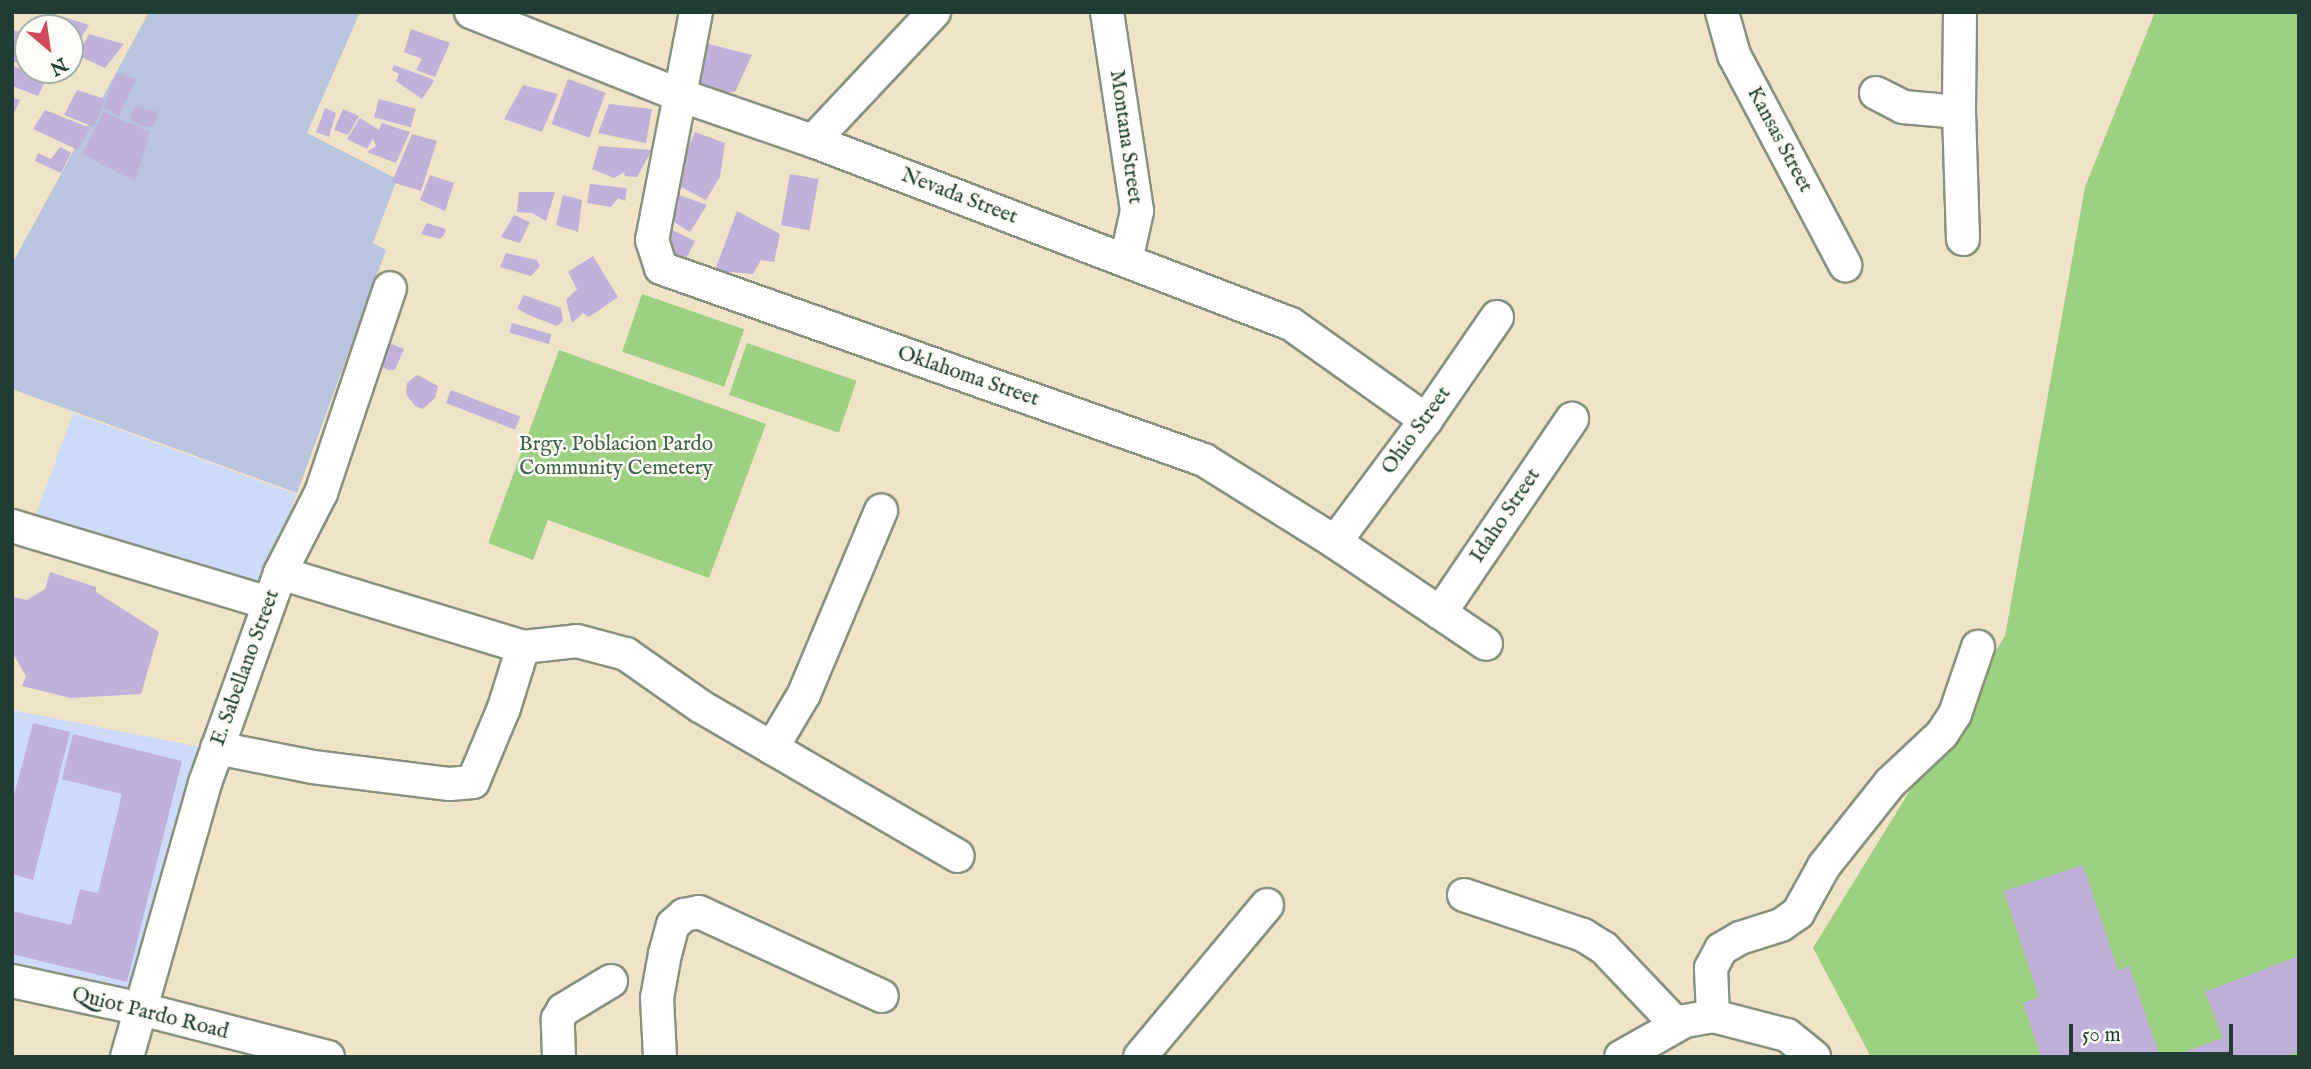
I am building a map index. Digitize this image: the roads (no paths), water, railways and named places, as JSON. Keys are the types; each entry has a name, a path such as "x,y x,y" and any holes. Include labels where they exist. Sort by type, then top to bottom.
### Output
{"street":[{"name":"Nevada Street","path":"471,12 680,95 813,141 1291,324 1426,420"},
{"name":"Oklahoma Street","path":"696,12 652,240 661,268 1204,460 1335,542 1486,644"},
{"path":"813,141 933,12"},
{"name":"Montana Street","path":"1107,12 1137,211 1126,261"},
{"name":"Kansas Street","path":"1722,12 1734,55 1845,265"},
{"path":"1961,12 1959,112 1963,239"},
{"path":"1876,93 1903,107 1959,112"},
{"name":"E. Sabellano Street","path":"127,1057 217,748 280,573 320,493 390,288"},
{"name":"Ohio Street","path":"1335,542 1426,420 1497,317"},
{"name":"Idaho Street","path":"1440,613 1572,419"},
{"path":"772,748 804,694 881,511"},
{"path":"12,526 268,603"},
{"path":"280,573 523,647 577,641 626,654 700,706 958,856"},
{"path":"217,748 313,767 450,784 473,782 505,708 523,647"},
{"path":"1713,1016 1712,968 1721,949 1740,938 1781,925 1798,914 1832,856 1890,783 1942,734 1955,714 1978,647"},
{"path":"1464,895 1583,935 1622,964 1677,1026"},
{"path":"1140,1057 1267,905"},
{"path":"660,1057 657,998 673,926 684,915 699,912 882,996"},
{"name":"Quiot Pardo Road","path":"12,981 141,1009 328,1057"},
{"path":"559,1057 558,1019 563,1010 611,981"},
{"path":"1621,1057 1677,1026 1713,1016 1787,1035 1814,1057"}],"park label":[{"name":"Brgy. Poblacion Pardo Community Cemetery","path":"616,457"}]}
